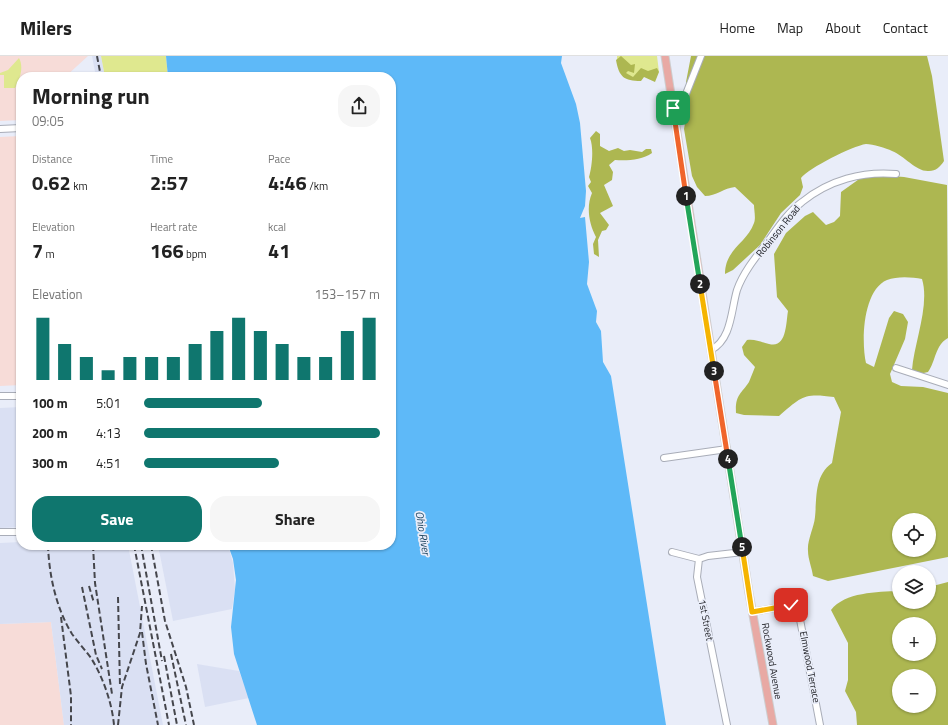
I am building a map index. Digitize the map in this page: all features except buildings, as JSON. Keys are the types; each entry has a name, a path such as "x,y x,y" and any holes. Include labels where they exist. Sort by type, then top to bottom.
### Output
{"main road":[{"name":"Rockwood Avenue","path":"665,56 752,612 773,725"}],"street":[{"path":"674,118 702,56"},
{"path":"0,129 16,128"},
{"name":"Robinson Road","path":"711,350 716,347 729,326 742,280 782,223 802,202 844,179 879,172 896,174"},
{"path":"896,368 948,385"},
{"path":"0,396 16,396"},
{"path":"664,458 726,449"},
{"path":"0,532 16,532"},
{"path":"672,552 699,559 708,556 743,552"},
{"name":"1st Street","path":"699,559 697,577 727,725"},
{"name":"Elmwood Terrace","path":"752,612 791,605 798,609 820,725"}],"shaded area":[{"path":"0,56 88,56 70,72 16,72 16,120 0,121"},
{"path":"92,56 101,56 104,72 95,72"},
{"path":"16,136 16,385 0,386 0,137"},
{"path":"16,407 16,527 0,528 0,408"},
{"path":"16,542 16,550 129,550 163,725 64,725 51,622 0,624 0,543"},
{"path":"159,550 229,550 233,563 235,589 232,609 173,621"},
{"path":"51,622 64,725 0,725 0,624"},
{"path":"197,664 239,671 249,698 205,707"}],"green space":[{"path":"101,56 166,56 168,72 104,72"},
{"path":"617,56 657,56 659,72 637,78 626,76 617,62"},
{"path":"621,56 631,65 635,64 634,73 628,71 626,73 633,77 641,68 648,71 657,68 659,72 655,82 644,77 641,81 630,80 623,77 616,60"},
{"path":"691,56 927,56 932,76 944,161 936,169 924,171 897,153 879,146 866,144 831,158 801,178 803,187 800,195 781,213 760,245 733,270 725,274 726,265 732,252 747,236 755,221 754,205 735,187 713,195 705,196 697,187 692,176 684,129 688,106 686,82"},
{"path":"19,58 21,72 16,72 15,88 4,88 4,75 0,75 0,73 8,70"},
{"path":"596,131 600,134 600,146 609,151 618,148 624,151 630,150 642,152 646,149 651,149 652,153 634,160 615,160 609,165 613,172 612,180 604,185 613,206 600,213 609,225 606,230 602,231 598,240 599,257 594,254 593,244 596,237 589,215 589,204 592,193 588,186 591,182 589,177 592,158 590,138"},
{"path":"879,175 904,177 947,185 948,338 938,349 928,372 919,374 912,370 923,312 924,289 922,279 900,277 887,280 879,286 873,294 868,305 864,330 864,354 866,363 874,367 889,318 894,311 903,314 908,322 905,339 890,374 892,382 901,386 923,387 948,393 948,557 908,565 892,565 892,568 828,581 813,576 808,547 814,521 819,481 826,468 832,463 841,412 834,397 816,395 809,396 793,404 779,416 744,415 736,413 736,402 741,392 749,382 755,367 744,355 742,347 747,340 756,340 769,344 775,344 782,339 786,328 788,311 777,297 774,254 786,233 805,216 813,212 826,225 834,222 840,216 841,192 862,177"},
{"path":"948,582 948,725 857,725 856,712 845,691 848,680 848,643 831,610 837,604 853,596 892,591 892,609 936,609 936,585"}],"water":[{"name":"Ohio River","path":"166,56 562,56 561,63 576,104 580,123 586,191 585,206 580,218 585,217 589,262 587,284 597,311 596,322 601,331 603,362 611,376 666,725 257,725 234,654 231,627 236,580 233,559 230,550 396,550 396,72 168,72"}],"railway":[{"path":"97,56 100,72"},
{"path":"48,550 54,591 66,624 91,658 99,673 109,699 114,725"},
{"path":"93,550 95,583 112,694"},
{"path":"135,550 169,725"},
{"path":"142,550 162,661"},
{"path":"152,550 165,621 186,687 194,725"},
{"path":"89,586 94,603"},
{"path":"82,587 96,655 102,669"},
{"path":"118,597 120,686"},
{"path":"118,725 122,687 140,633 142,606"},
{"path":"61,617 71,696 71,725"},
{"path":"142,632 146,664 158,725"},
{"path":"171,654 186,725"},
{"path":"164,656 177,725"}],"route":[{"path":"673,108 752,612 791,605"}]}
